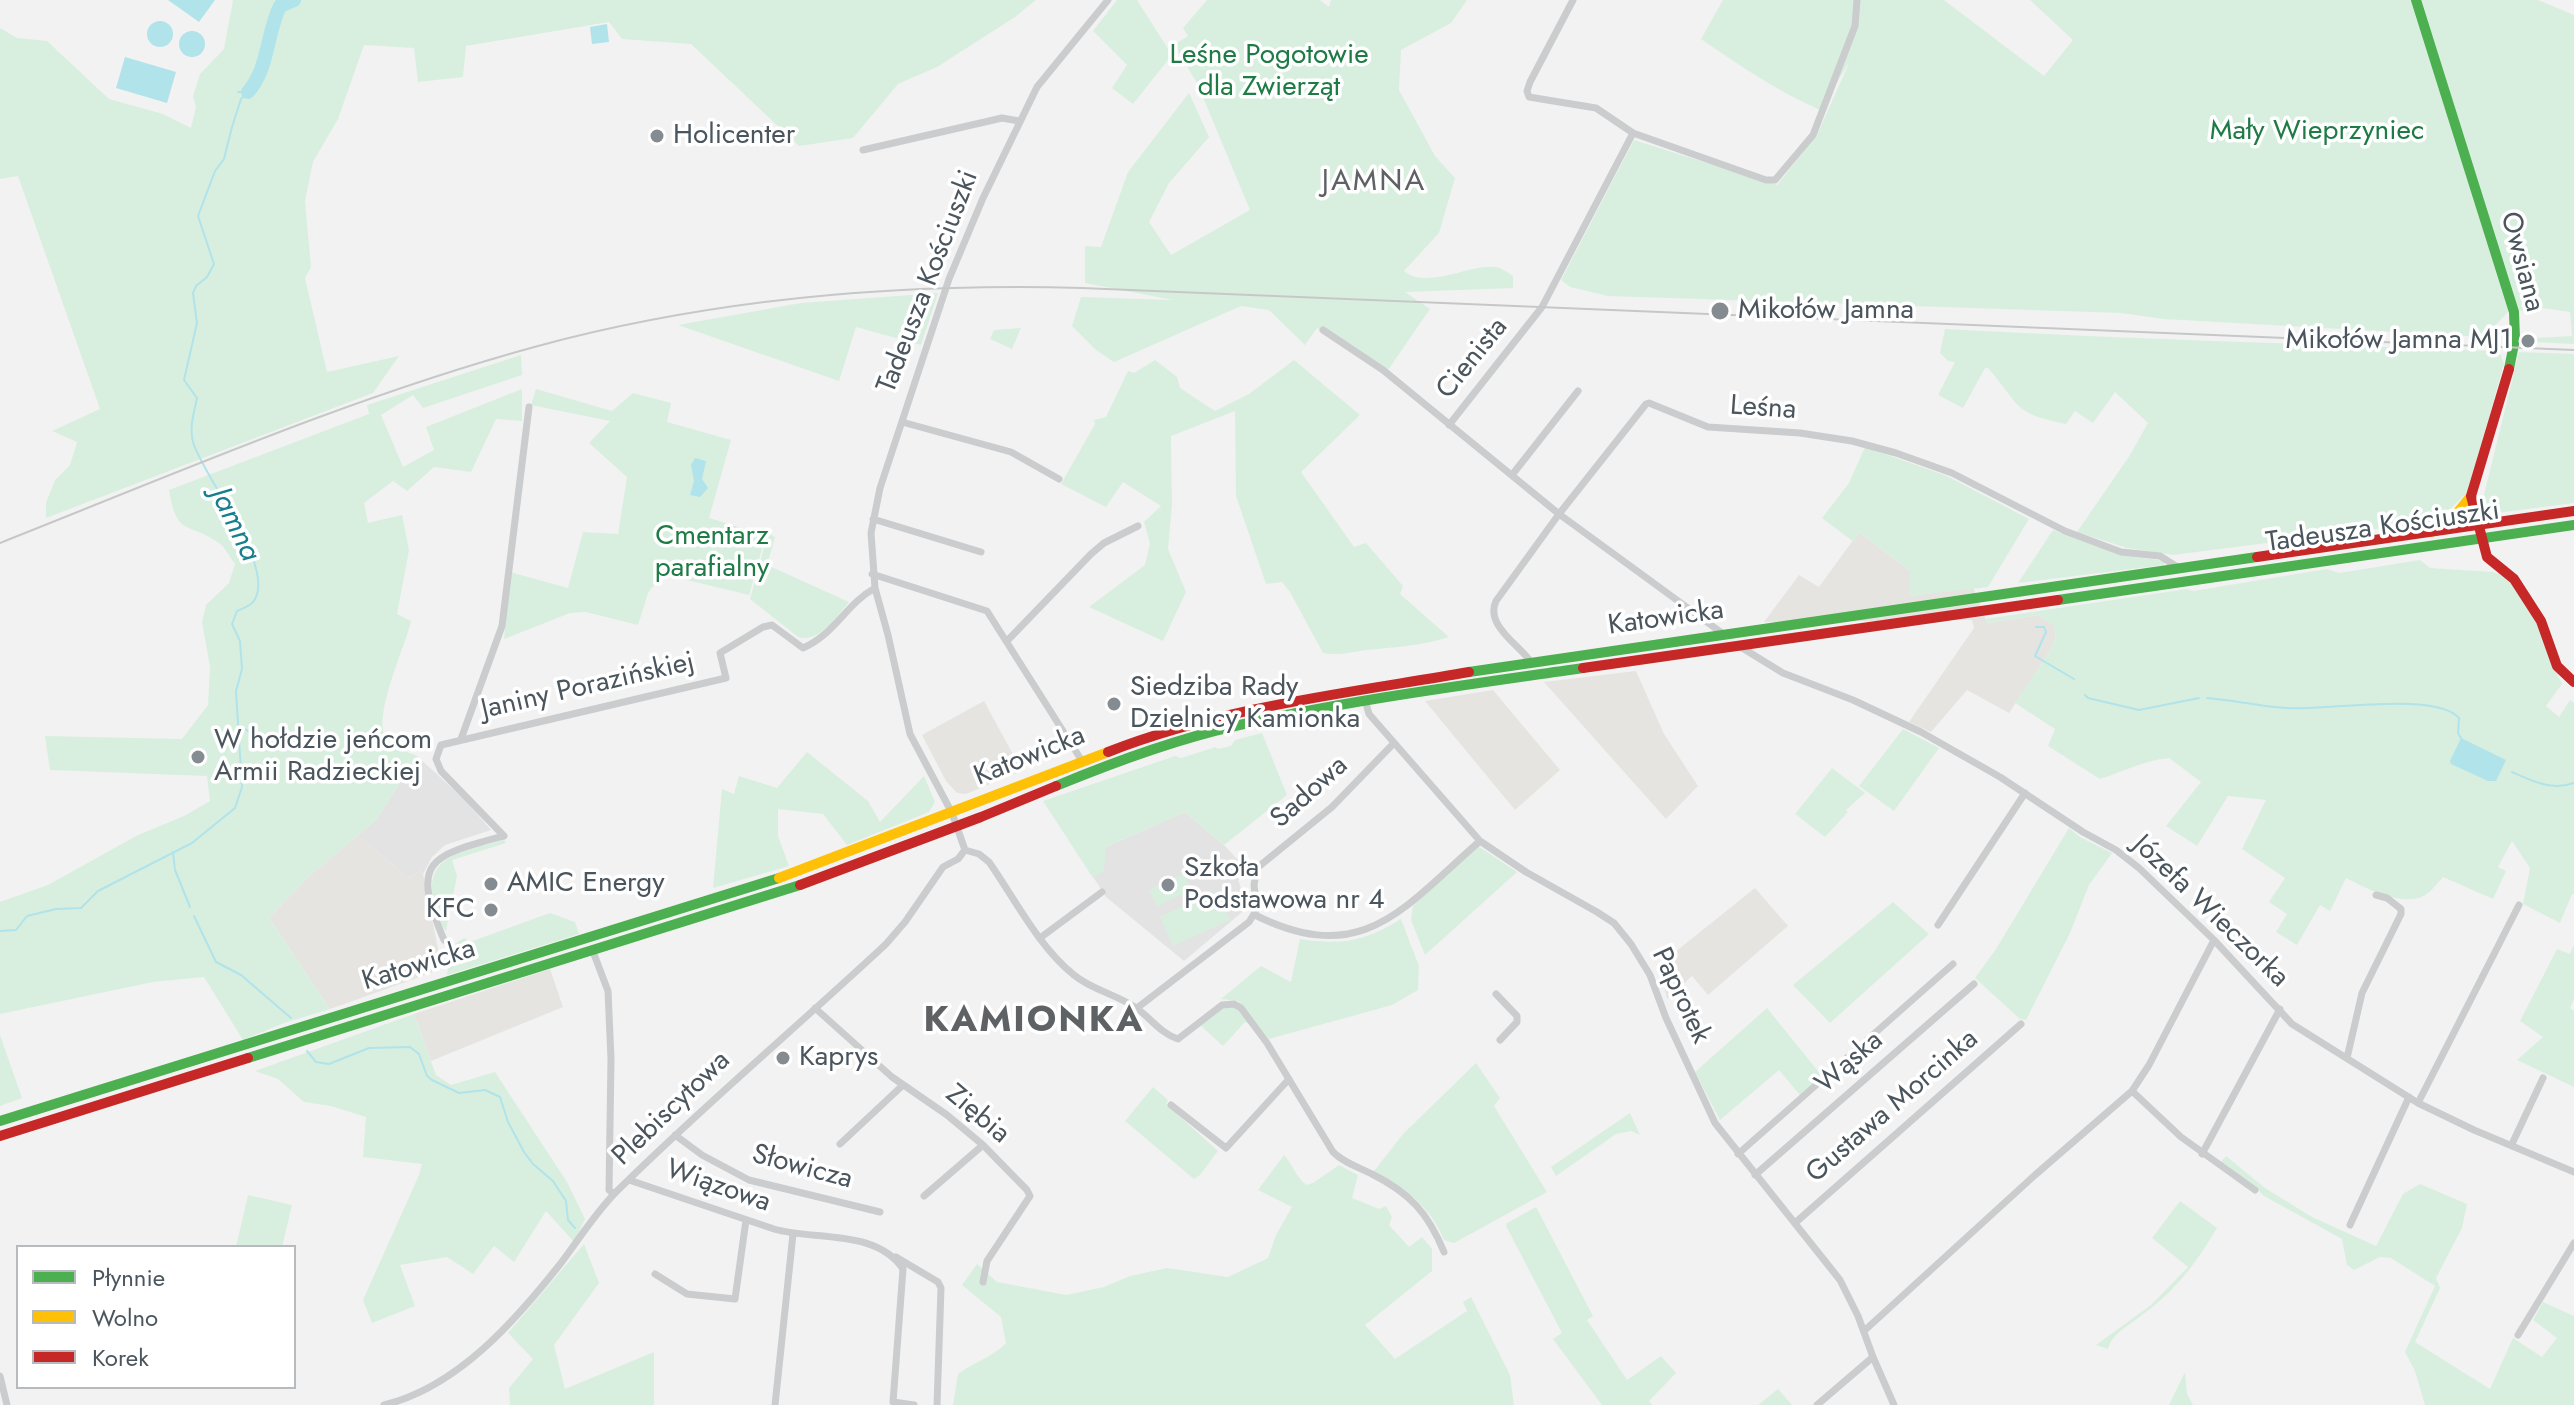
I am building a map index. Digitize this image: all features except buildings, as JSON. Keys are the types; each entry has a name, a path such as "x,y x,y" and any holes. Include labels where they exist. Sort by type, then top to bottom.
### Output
{"main road":[{"name":"Owsiana","path":"2416,0 2514,312 2512,359 2471,496"},
{"path":"2471,496 2487,557 2507,571 2530,603 2541,621 2557,666 2574,682"},
{"path":"2429,533 2458,512 2471,496"},
{"name":"Tadeusza Kościuszki","path":"2206,566 2574,511"},
{"name":"Tadeusza Kościuszki","path":"2198,578 2574,525"},
{"name":"Katowicka","path":"0,1121 729,894 952,813 1082,761 1151,737 1248,711 1344,691 1531,662 2206,566"},
{"name":"Katowicka","path":"0,1136 805,883 958,826 1101,767 1233,726 1365,700 2198,578"}],"street":[{"name":"Tadeusza Kościuszki","path":"958,826 910,734 872,574 870,549 873,519 902,422 966,235 1037,87 1108,0"},
{"path":"1573,0 1530,82 1529,97 1596,108 1633,133 1754,176 1775,180 1813,135 1855,26 1857,0"},
{"path":"863,150 1002,118 1019,121"},
{"name":"Cienista","path":"1633,133 1542,307 1449,425 1559,514 1725,635"},
{"path":"1323,330 1383,370 1449,425"},
{"path":"1512,475 1578,391"},
{"name":"Leśna","path":"1531,662 1495,622 1492,609 1559,514 1649,403 1708,427 1800,433 1852,441 1896,453 1952,473 2065,531 2121,552 2160,556 2181,569"},
{"name":"Janiny Porazińskiej","path":"461,739 502,626 529,407"},
{"name":"Tadeusza Kościuszki","path":"902,422 1011,452 1059,479"},
{"path":"873,519 981,552"},
{"path":"1007,641 1091,554 1104,543 1138,526"},
{"path":"872,574 983,608 1082,761"},
{"name":"Janiny Porazińskiej","path":"444,940 436,922 426,877 436,859 458,848 504,836 441,771 436,759 441,745 726,678 720,653 763,627 778,627 803,648 833,629 859,598 875,588"},
{"path":"1689,640 1701,628 1695,613"},
{"path":"1766,665 1764,651 1780,640"},
{"name":"Józefa Wieczorka","path":"1739,646 1766,665 1921,732 2116,850 2214,940 2292,1024 2418,1103 2574,1172"},
{"name":"Paprotek","path":"1365,700 1369,714 1480,841 1526,872 1614,923 1631,944 1650,975 1715,1123 1840,1280 1894,1404"},
{"name":"Sadowa","path":"1255,915 1257,868 1332,807 1394,743"},
{"path":"1938,925 2025,793"},
{"path":"958,826 965,850 979,854 989,862 1040,938 1074,975 1094,988 1137,1008 1168,1035 1178,1039 1222,1005 1234,1004 1241,1008 1267,1043 1333,1152 1389,1184 1415,1203 1433,1226 1444,1252"},
{"path":"1137,1008 1255,915 1282,928 1312,936 1356,932 1397,915 1480,841"},
{"name":"Plebiscytowa","path":"384,1405 413,1396 453,1373 470,1359 536,1292 614,1194 886,944 943,867 958,859 965,850"},
{"path":"1040,938 1102,892"},
{"path":"2347,1058 2362,993 2401,914 2396,904 2376,895"},
{"path":"2418,1103 2519,905"},
{"path":"1864,1331 2132,1091 2149,1065 2214,940"},
{"path":"592,949 608,991 611,1059 609,1190 614,1194"},
{"path":"1738,1154 1953,964"},
{"name":"Wąska","path":"1755,1175 1974,984"},
{"path":"1496,994 1517,1016 1517,1022 1500,1040"},
{"name":"Ziębia","path":"815,1008 903,1085 983,1145 1030,1196 987,1261 983,1282"},
{"path":"2202,1154 2280,1009"},
{"name":"Gustawa Morcinka","path":"1795,1223 2021,1024"},
{"path":"2512,1144 2543,1078"},
{"path":"1171,1105 1226,1148 1289,1079"},
{"path":"840,1144 903,1085"},
{"path":"2132,1091 2202,1154 2255,1190"},
{"path":"2350,1225 2409,1097"},
{"name":"Słowicza","path":"675,1135 702,1155 749,1180 880,1212"},
{"path":"924,1196 983,1145"},
{"name":"Wiązowa","path":"629,1180 793,1234 859,1240 938,1282 941,1288 937,1405"},
{"path":"655,1274 687,1294 735,1299 746,1220"},
{"name":"Wiązowa","path":"775,1405 793,1234"},
{"path":"2518,1335 2574,1243"},
{"path":"894,1256 903,1269 892,1404 914,1405"},
{"path":"1817,1405 1873,1357"},
{"path":"0,1376 7,1405"}],"shaded area":[{"path":"1859,532 1910,571 1910,596 1973,587 1987,623 2038,615 2054,625 2056,637 2051,649 2009,713 1967,690 1931,732 1909,722 1974,628 1972,620 1764,622 1799,575 1819,587"},
{"path":"1636,671 1664,734 1698,786 1666,819 1544,682"},
{"path":"1493,690 1560,770 1515,810 1425,701"},
{"path":"984,701 1022,771 966,794 957,793 946,781 922,735"},
{"path":"417,756 464,799 491,830 445,845 432,857 423,874 420,871 408,878 358,835 376,820"},
{"name":"Szkoła Podstawowa nr 4","path":"1185,812 1224,845 1248,871 1238,880 1248,907 1184,961 1106,897 1081,858"},
{"path":"358,835 408,878 420,871 423,874 441,964 431,973 330,1009 269,918 308,877"},
{"path":"1755,888 1788,926 1708,995 1692,976 1667,999 1659,965"},
{"path":"550,969 563,1007 431,1061 414,1014"}],"green space":[{"path":"233,0 1036,0 937,67 898,84 853,138 799,146 691,44 622,39 609,22 466,46 463,77 418,82 414,48 364,45 338,119 313,162 305,201 311,267 305,278 327,372 399,356 373,393 46,518 46,503 55,480 70,465 77,442 52,431 100,409 18,176 0,179 0,28 17,38 47,41 109,99 163,114 191,128 196,107 193,96 200,74 224,49"},
{"path":"1117,0 1137,0 1172,55 1133,104 1112,88 1127,65 1093,31"},
{"name":"Leśne Pogotowie dla Zwierząt","path":"1207,0 1320,0 1329,7 1331,0 1467,0 1451,23 1401,50 1399,90 1435,156 1455,178 1439,233 1404,271 1424,278 1497,267 1513,276 1513,288 1405,292 1430,309 1388,370 1317,328 1305,345 1269,310 1241,306 1114,362 1096,350 1072,326 1081,297 1173,300 1085,283 1085,246 1101,247 1128,172 1189,93 1209,137 1169,183 1149,222 1171,255 1250,210 1197,83 1174,45 1188,36 1183,28"},
{"name":"Mały Wieprzyniec","path":"1723,0 1944,0 2044,76 2073,40 2030,0 2538,0 2574,15 2574,344 2534,342 2533,338 2572,336 2570,312 2543,308 2508,312 2484,337 2164,319 2121,313 1608,296 1570,287 1561,280 1634,140 1777,185 1817,135 1850,61 1820,110 1804,103 1759,78 1701,39"},
{"path":"938,293 921,345 856,327 839,381 678,325 801,303"},
{"path":"1021,328 1012,349 990,339 994,330"},
{"path":"1945,329 2494,351 2501,355 2504,364 2468,491 2439,521 2173,555 2127,548 2077,532 2148,423 2115,392 2093,423 2075,411 2066,424 2036,416 2013,400 1988,368 1985,368 1963,408 1938,395 1955,362 1948,361 1940,353"},
{"path":"2519,352 2574,354 2574,503 2489,514 2483,499"},
{"path":"521,355 522,375 423,408 413,395 381,415 403,467 434,450 426,427 522,389 522,421 496,419 471,472 434,467 407,491 393,481 364,503 368,523 402,515 409,550 397,614 411,621 390,684 383,719 384,733 389,743 417,756 376,820 308,877 269,918 330,1009 243,1040 204,977 153,982 0,1014 0,902 48,885 138,835 184,816 210,801 207,776 50,770 45,736 182,739 208,705 210,667 202,622 206,605 229,583 235,564 219,543 180,522 169,490 369,414 367,405"},
{"path":"1155,360 1177,377 1180,388 1215,411 1249,394 1294,360 1360,415 1301,472 1354,547 1366,543 1403,586 1400,594 1449,637 1408,646 1323,653 1282,582 1266,584 1236,496 1235,411 1171,436 1172,505 1168,549 1186,592 1163,641 1089,607 1145,565 1150,543 1144,522 1161,506 1123,482 1106,507 1061,484 1095,424 1094,420 1106,417 1128,371 1134,373"},
{"name":"Cmentarz parafialny","path":"536,389 612,411 633,393 671,403 667,422 731,440 709,518 766,535 749,595 662,574 648,593 638,625 586,612 570,613 504,639 510,572 568,588 583,532 618,534 627,477 589,443 610,421 531,405"},
{"path":"1865,447 1947,476 2029,519 1988,587 1909,596 1910,571 1859,532 1854,542 1822,518 1849,483"},
{"path":"2053,530 2120,555 2158,560 2164,565 2018,583"},
{"path":"768,533 775,537 767,565 849,602 820,633 806,638 798,637 750,599"},
{"path":"2420,560 2430,568 2493,572 2508,577 2542,633 2550,660 2562,684 2546,706 2559,717 2570,700 2574,703 2574,894 2560,923 2523,904 2530,868 2512,841 2498,867 2506,871 2493,899 2443,877 2426,895 2410,899 2381,894 2346,878 2330,911 2320,905 2297,945 2276,932 2287,914 2269,902 2285,878 2242,849 2266,800 2228,796 2197,846 2166,826 2201,782 2169,758 2100,779 2048,746 2055,729 2015,703 2051,649 2056,637 2054,626 2038,615 1987,623 1985,619 2327,569 2339,573"},
{"path":"1903,729 1939,748 1894,811 1859,786"},
{"path":"1262,733 1287,795 1224,845 1185,812 1106,847 1104,871 1093,878 1043,801 1175,756 1181,758 1216,747 1231,746 1235,740"},
{"path":"807,752 868,801 880,822 924,776 935,802 929,812 847,845 823,814 778,809 778,836 789,866 713,888 722,789 734,794 739,776 777,788"},
{"path":"1832,768 1865,793 1846,810 1848,812 1825,837 1795,814"},
{"path":"2069,828 2112,853 2089,885 2070,933 2026,1020 2020,1019 1975,978"},
{"path":"504,840 506,843 452,860 457,876 446,931 439,921 434,902 432,886 435,873 451,857"},
{"path":"1478,846 1517,872 1425,955 1411,920 1413,906"},
{"path":"1184,874 1192,890 1157,906 1149,890"},
{"path":"1216,891 1230,920 1173,946 1160,917"},
{"path":"1893,902 1929,934 1830,1023 1793,985"},
{"path":"550,913 575,922 579,934 447,975 451,953 460,940 466,938 467,943"},
{"path":"1401,919 1419,966 1418,990 1392,1005 1269,1039 1238,1001 1221,999 1261,966 1291,982 1300,939 1328,942 1352,940 1376,933"},
{"path":"2574,945 2574,999 2570,1008 2574,1011 2574,1087 2517,1060 2543,1037 2520,1021 2557,949 2570,954"},
{"path":"1232,1006 1249,1024 1245,1022 1223,1046 1200,1025 1223,1007"},
{"path":"1767,1008 1822,1076 1800,1095 1779,1070 1720,1120 1695,1072"},
{"path":"414,1014 436,1075 451,1085 495,1072 567,1182 585,1219 574,1242 546,1211 514,1262 494,1246 473,1274 447,1257 400,1265 415,1306 372,1323 363,1300 422,1164 363,1157 366,1117 331,1106 304,1102 278,1079 255,1071"},
{"path":"0,1035 22,1098 0,1106"},
{"path":"1476,1063 1500,1098 1494,1106 1547,1192 1454,1243 1444,1240 1432,1218 1416,1200 1374,1171 1403,1134"},
{"path":"1153,1087 1168,1100 1166,1104 1218,1151 1194,1179 1125,1121"},
{"path":"1630,1113 1640,1135 1631,1131 1616,1134 1556,1176 1551,1167"},
{"path":"1284,1155 1306,1185 1339,1165 1358,1175 1352,1198 1379,1209 1386,1206 1392,1217 1389,1225 1409,1247 1422,1237 1432,1249 1432,1271 1365,1325 1395,1359 1467,1311 1463,1302 1471,1297 1510,1375 1514,1405 953,1405 958,1374 1006,1343 1001,1317 962,1285 977,1264 997,1282 1066,1295 1167,1268 1228,1277 1268,1258 1276,1235 1292,1207 1258,1190"},
{"path":"2226,1156 2265,1188 2312,1217 2376,1246 2403,1194 2420,1184 2467,1204 2462,1228 2436,1278 2440,1288 2415,1342 2490,1389 2513,1338 2542,1357 2557,1338 2533,1320 2543,1302 2574,1316 2574,1405 2425,1405 2415,1371 2405,1352 2435,1286 2391,1258 2380,1257 2354,1270 2347,1265 2342,1239 2264,1196 2221,1162"},
{"path":"248,1195 292,1205 282,1245 236,1245"},
{"path":"2180,1201 2217,1228 2192,1266 2163,1298 2116,1335 2108,1349 2096,1345 2151,1305 2188,1267 2152,1238"},
{"path":"1536,1207 1593,1316 1587,1320 1627,1380 1661,1356 1676,1373 1649,1401 1652,1405 1602,1405 1553,1339 1562,1333 1506,1226"},
{"path":"584,1244 599,1283 554,1345 565,1389 654,1352 654,1405 510,1405 509,1388 533,1359 508,1333"},
{"path":"2185,1372 2187,1394 2193,1405 2169,1405"},
{"path":"1778,1389 1792,1405 1758,1405"}],"water":[{"path":"168,0 215,0 199,22"},
{"path":"160,21 169,25 173,34 169,43 160,47 151,43 147,34 151,25"},
{"path":"607,24 609,42 592,44 590,27"},
{"path":"192,31 201,35 205,44 201,53 192,57 183,53 179,44 183,35"},
{"path":"125,57 176,72 167,103 116,88"},
{"path":"695,458 706,461 702,479 708,488 700,497 690,495 694,481 691,465"},
{"path":"2461,738 2506,760 2496,781 2488,781 2451,764"}],"waterway":[{"name":"Jamna","path":"248,92 260,73 280,6 294,0"},
{"path":"238,92 246,92"},
{"name":"Jamna","path":"0,931 16,930 27,916 56,909 81,908 98,891 192,843 235,808 242,787 236,691 242,669 240,641 232,624 237,611 253,602 258,587 256,568 193,442 192,425 197,398 184,380 197,323 193,293 214,264 198,216 215,171 224,159 241,99 248,92"},
{"path":"2036,627 2044,627 2046,632 2035,656 2074,679"},
{"path":"2085,695 2139,710 2199,698"},
{"path":"2207,698 2288,708 2428,705 2447,710 2459,718 2458,733 2461,738"},
{"path":"240,726 253,734"},
{"path":"2512,772 2550,785 2574,783"},
{"path":"173,852 175,870 190,907"},
{"path":"194,916 216,962 241,975 291,1018"},
{"path":"307,1051 316,1062 329,1064 369,1048 410,1047 419,1054 427,1076 432,1080 459,1093 485,1090 500,1097 508,1122 524,1152 553,1181 566,1201 568,1220 575,1228"}],"railway":[{"path":"0,543 334,412 538,346 672,316 740,305 876,291 1082,288 2574,350"}],"traffic: fast":[{"path":"2416,0 2514,312 2515,339 2509,369"},
{"path":"2058,600 2574,525"},
{"path":"1469,672 2257,557"},
{"path":"1056,786 1144,752 1235,726 1364,701 1583,668"},
{"path":"0,1121 779,878"},
{"path":"248,1058 800,885"}],"traffic: slow":[{"path":"2431,532 2458,512 2471,496"},
{"path":"779,878 1108,752"}],"traffic: jam":[{"path":"2509,369 2471,496 2487,557 2514,579 2541,621 2557,666 2574,682"},
{"path":"2257,557 2574,511"},
{"path":"1583,668 2058,600"},
{"path":"1108,752 1195,723 1240,712 1469,672"},
{"path":"800,885 1056,786"},
{"path":"0,1136 248,1058"}],"place":[{"name":"Holicenter","path":"657,136"},
{"name":"Mikołów Jamna","path":"1720,311"},
{"name":"Mikołów Jamna MJ1","path":"2528,341"},
{"name":"Siedziba Rady Dzielnicy Kamionka","path":"1114,704"},
{"name":"W hołdzie jeńcom Armii Radzieckiej","path":"198,757"},
{"name":"AMIC Energy","path":"491,884"},
{"name":"Szkoła Podstawowa nr 4","path":"1168,885"},
{"name":"KFC","path":"491,910"},
{"name":"Kaprys","path":"783,1058"}],"district":[{"name":"JAMNA","path":"1374,183"},
{"name":"KAMIONKA","path":"1034,1022"}]}
